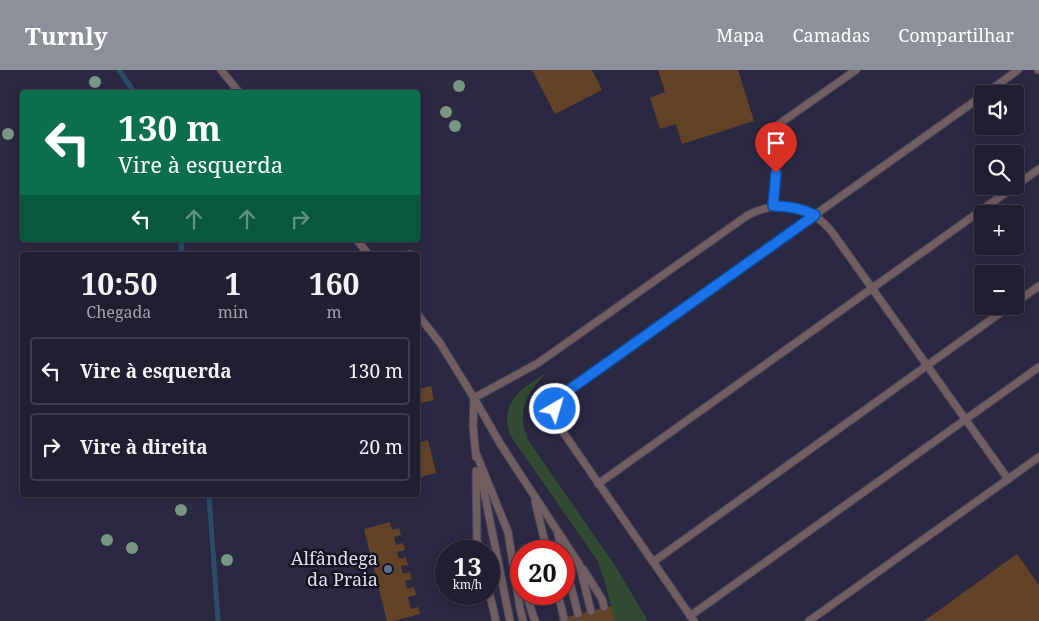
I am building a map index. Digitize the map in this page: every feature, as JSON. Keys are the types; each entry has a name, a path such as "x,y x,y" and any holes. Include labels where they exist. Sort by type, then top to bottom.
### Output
{"lane":[{"path":"221,70 237,90"},
{"path":"773,206 779,124 856,70"},
{"path":"998,85 1018,70"},
{"path":"974,102 562,395 555,409 556,422 692,618 1039,367"},
{"path":"598,484 1039,170"},
{"path":"474,398 538,363 748,215 773,206 788,206 802,209 824,222 1008,479"},
{"path":"359,242 367,252"},
{"path":"1024,297 1039,286"},
{"path":"653,562 997,315"},
{"path":"420,318 440,343 501,446 602,599 604,608"},
{"path":"474,398 473,426 476,453 510,621"},
{"path":"476,453 510,540"},
{"path":"476,453 477,540"},
{"path":"809,621 1039,457"},
{"path":"533,494 544,540"},
{"path":"556,529 559,540"},
{"path":"508,532 523,621"},
{"path":"579,564 591,611"},
{"path":"575,602 578,614"},
{"path":"492,605 496,621"},
{"path":"529,605 534,621"},
{"path":"561,605 564,618"}],"green space":[{"path":"546,373 533,388 525,404 523,420 528,440 616,567 648,621 615,621 597,560 510,435 507,423 510,405 521,391"}],"building":[{"path":"532,70 592,70 602,90 555,114"},
{"path":"658,70 738,70 754,121 682,144 676,124 660,129 650,98 665,92"},
{"path":"431,386 434,400 420,404 420,389"},
{"path":"428,440 436,473 420,477 420,444 421,442"},
{"name":"Alfândega da Praia","path":"390,522 392,530 399,528 401,535 394,537 396,545 403,543 405,550 397,552 399,559 406,557 408,565 401,566 403,574 410,572 412,579 405,581 407,589 414,587 416,595 408,597 411,609 418,607 420,614 394,621 387,621 364,529"},
{"path":"1017,554 1039,585 1039,621 924,621"},
{"path":"611,606 615,621 560,621 559,619"}],"waterway":[{"path":"119,70 133,90"},
{"path":"181,242 182,252"},
{"path":"209,497 218,621"}],"place":[{"name":"Alfândega da Praia","path":"388,569"}],"route":[{"path":"555,409 562,395 815,215 802,209 788,206 773,206 776,173"}]}
